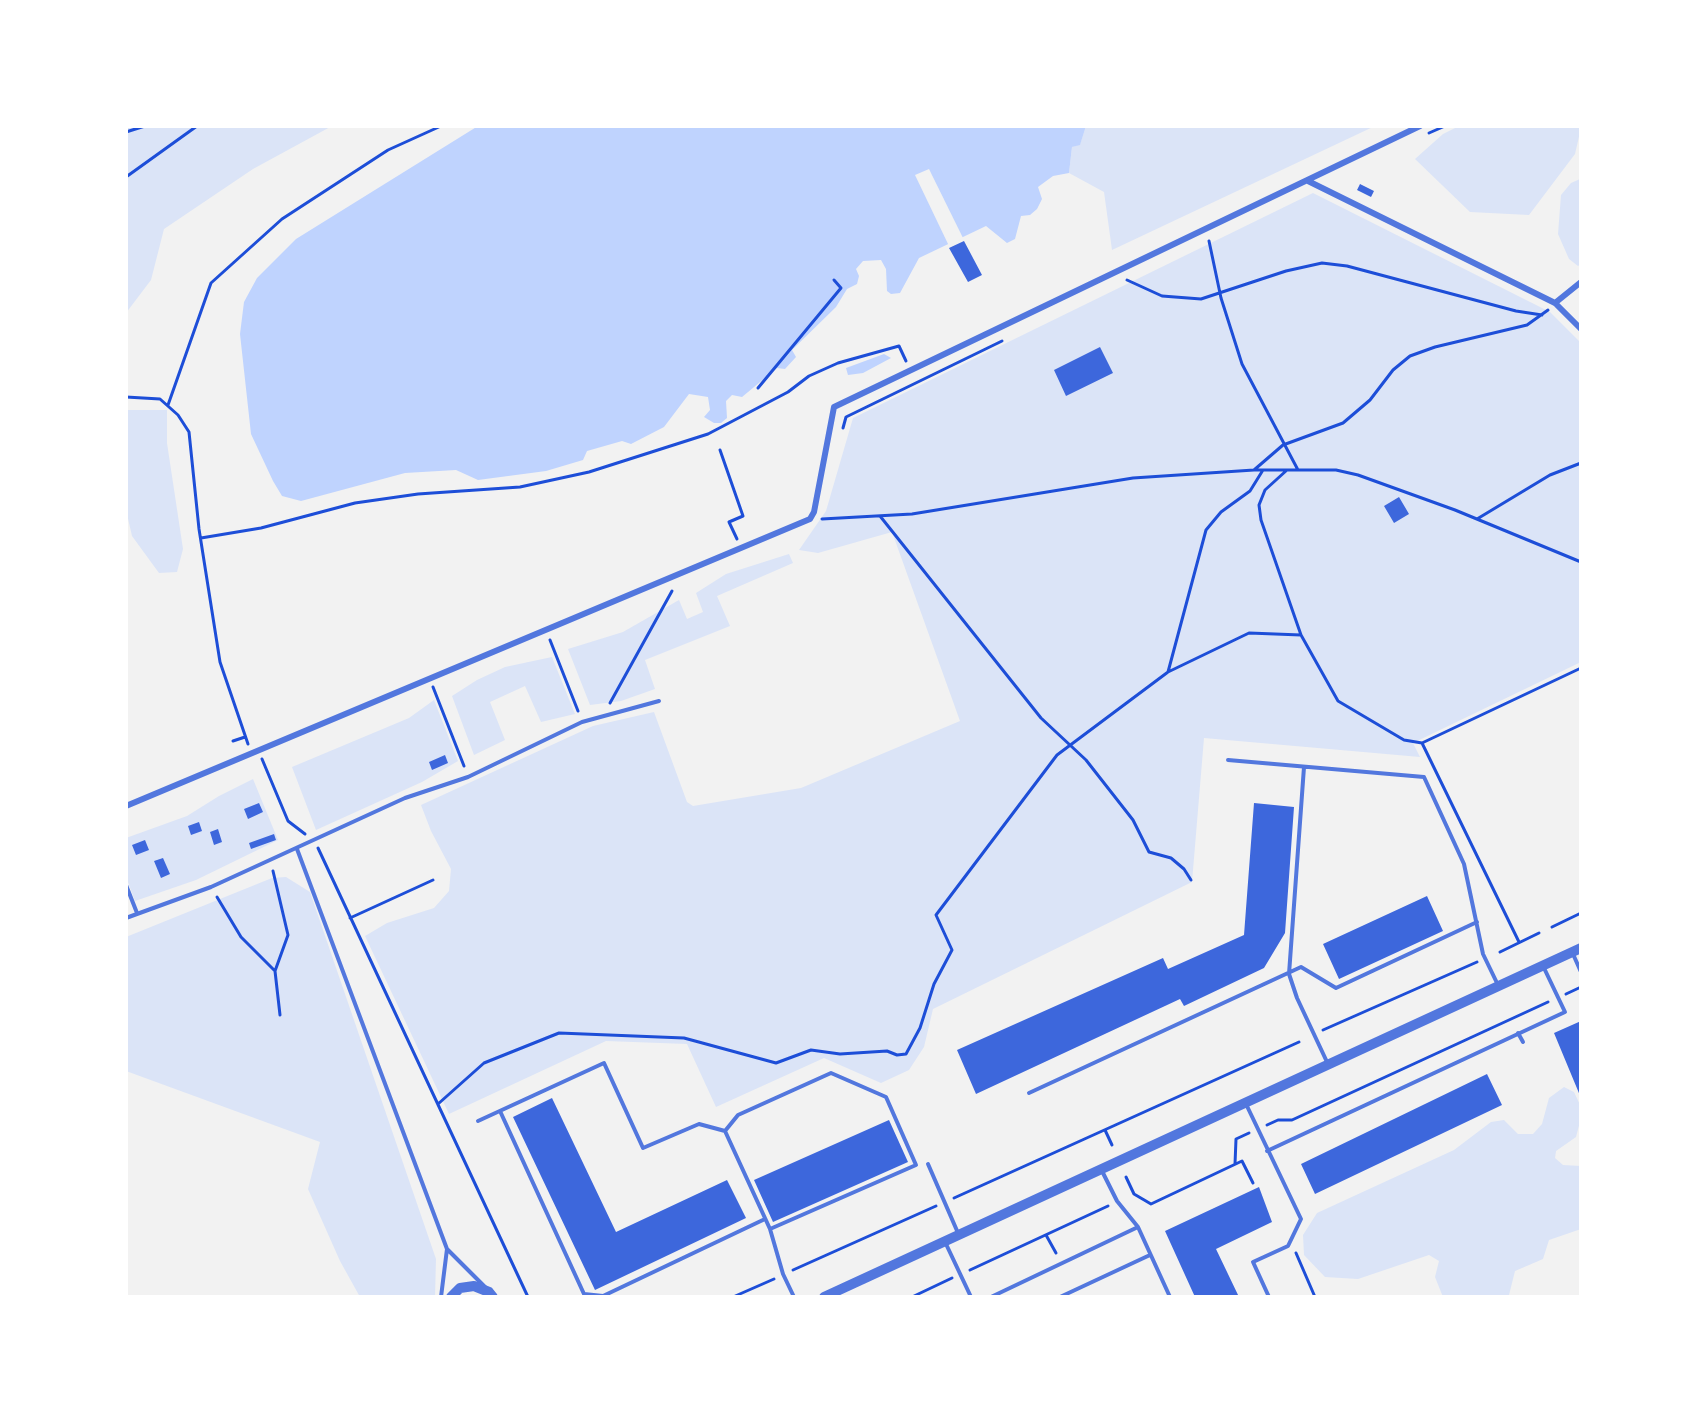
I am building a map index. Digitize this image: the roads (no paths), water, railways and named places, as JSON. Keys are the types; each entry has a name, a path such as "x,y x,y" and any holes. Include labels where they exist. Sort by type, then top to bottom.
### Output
{"street":[{"path":"126,806 257,757 810,519 814,512 834,407 1420,126"},
{"path":"1306,181 1555,303 1581,329"},
{"path":"1555,303 1581,282"},
{"path":"824,1297 1576,950"},
{"path":"451,1297 460,1288 474,1286 491,1294"}],"lane":[{"path":"126,918 211,887 405,798 468,777 582,722 659,701"},
{"path":"1228,760 1424,777 1464,864 1483,954 1498,986"},
{"path":"1304,767 1289,974 1328,1064"},
{"path":"297,849 447,1249 491,1294"},
{"path":"126,885 137,913"},
{"path":"1029,1093 1301,967 1336,988 1477,922"},
{"path":"1576,950 1581,972"},
{"path":"1267,1151 1565,1012 1543,965"},
{"path":"1518,1033 1523,1042"},
{"path":"478,1121 604,1063 643,1148 699,1124 725,1131"},
{"path":"725,1131 738,1115 831,1073 886,1097 892,1110 916,1165 770,1229"},
{"path":"1245,1102 1301,1219 1288,1246 1253,1262 1269,1297"},
{"path":"500,1111 584,1294 603,1296 765,1219"},
{"path":"725,1131 770,1229 783,1274 794,1297"},
{"path":"928,1164 958,1235"},
{"path":"1101,1169 1117,1201 1138,1227 1170,1297"},
{"path":"991,1297 1138,1227"},
{"path":"945,1242 971,1297"},
{"path":"441,1297 447,1249"},
{"path":"1060,1297 1150,1255"}],"water":[{"path":"478,126 1086,126 1080,145 1072,147 1069,173 1053,176 1038,187 1042,199 1030,215 1021,216 1015,239 1007,243 986,226 919,258 900,293 887,291 886,269 881,260 863,261 856,269 859,276 857,284 847,289 836,307 792,350 796,357 785,369 777,368 742,397 732,395 726,401 727,418 721,423 704,417 710,410 708,397 689,394 664,427 631,444 622,441 587,451 583,460 546,471 478,480 456,470 405,473 301,501 282,496 251,434 240,334 244,302 257,278 296,239"},
{"path":"884,354 891,358 863,373 848,375 846,368"}]}
